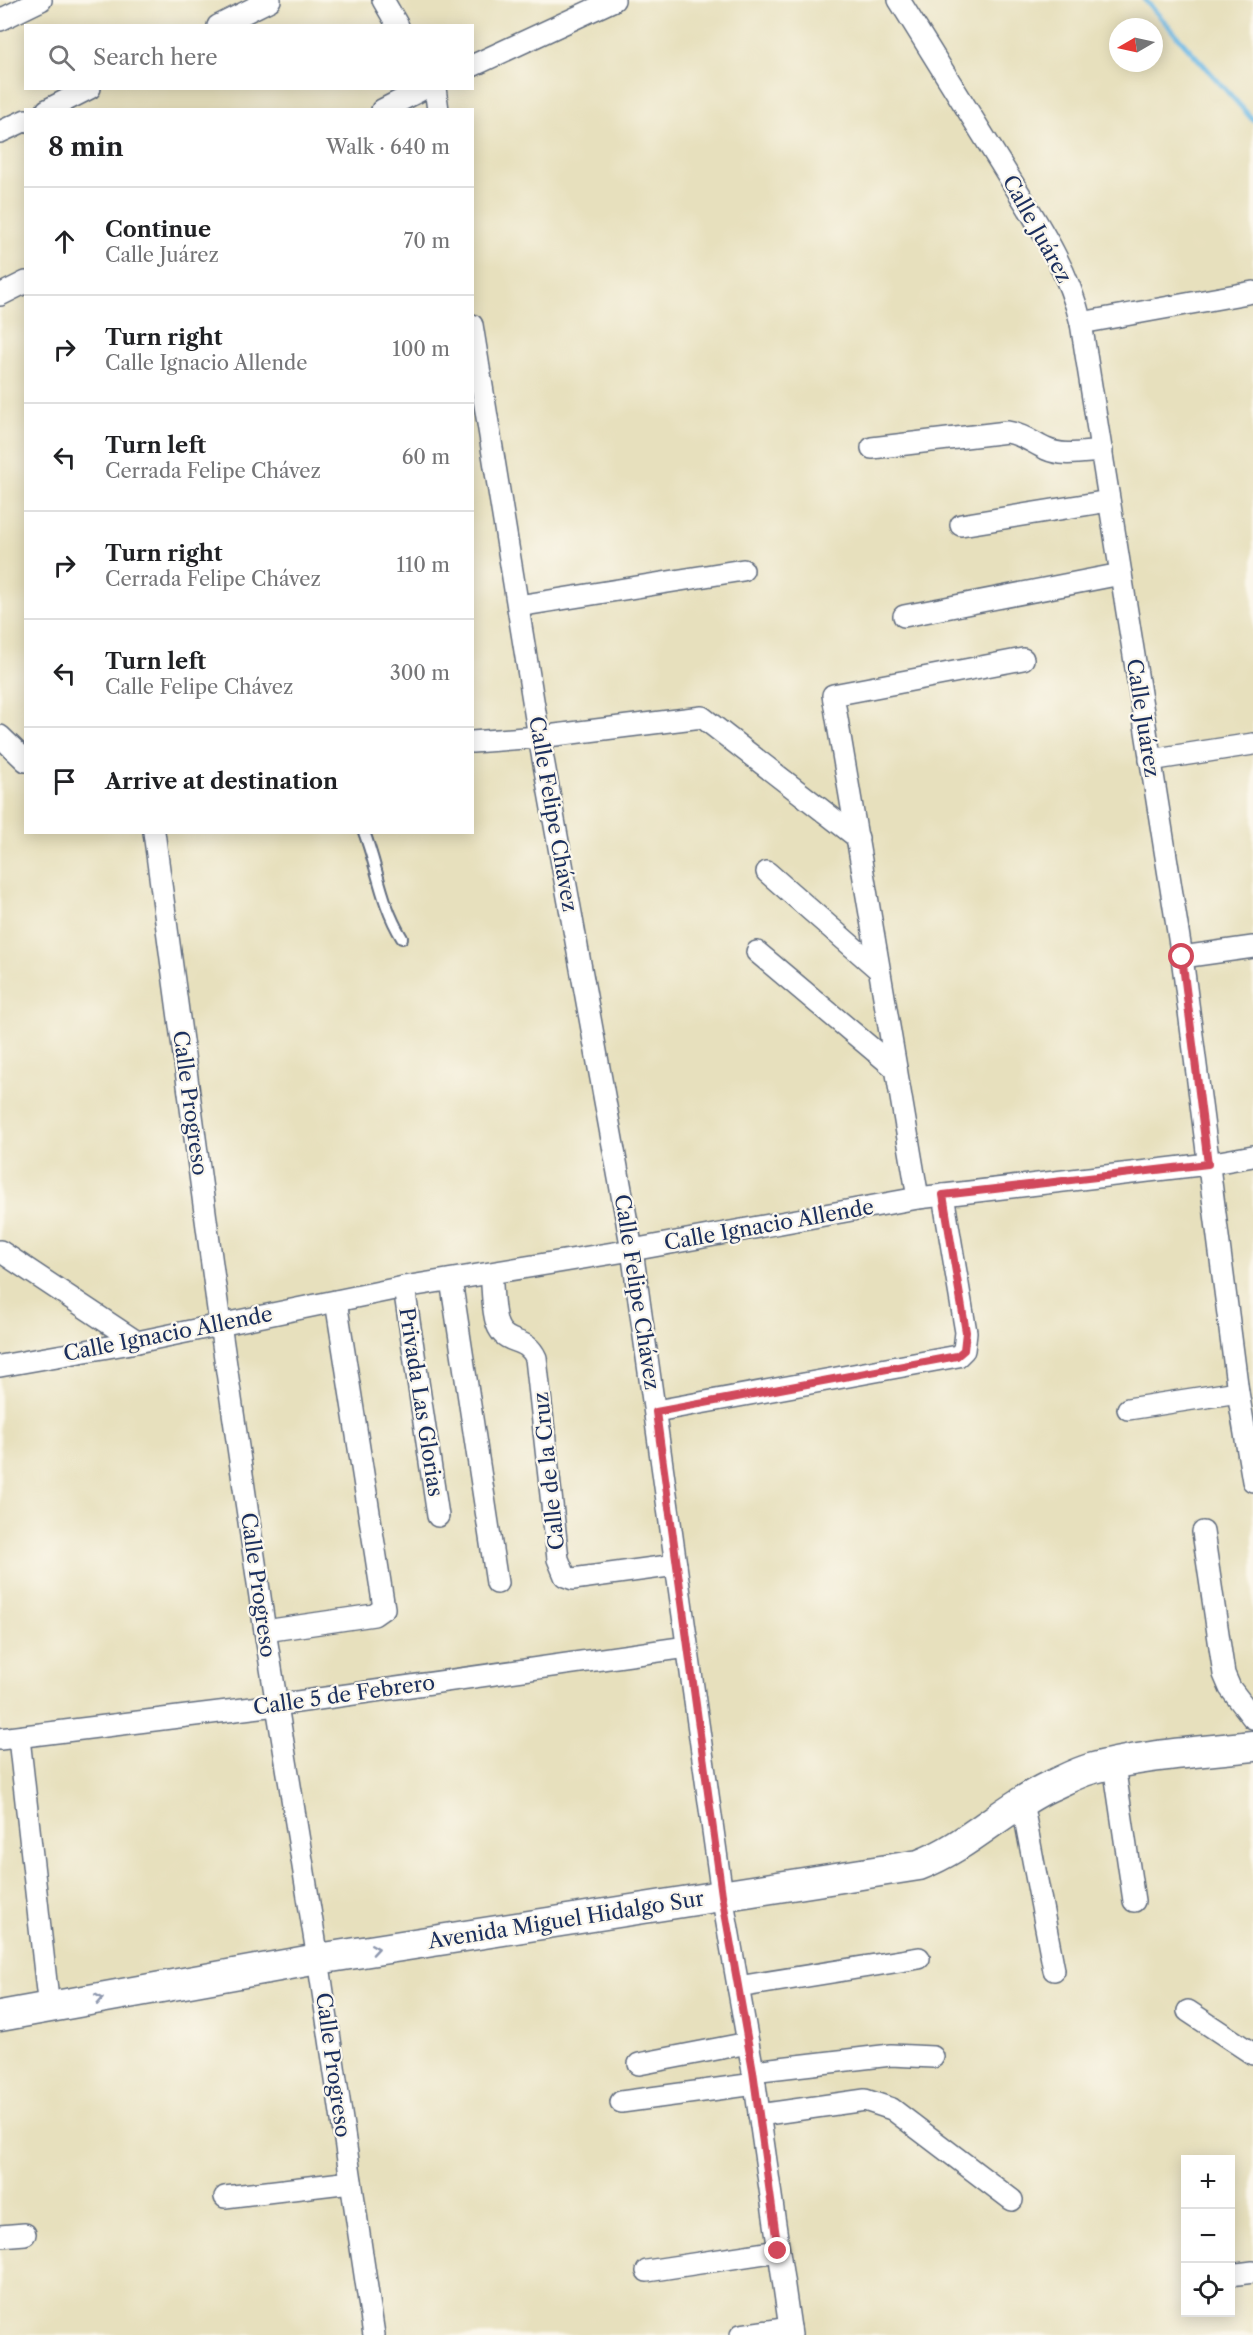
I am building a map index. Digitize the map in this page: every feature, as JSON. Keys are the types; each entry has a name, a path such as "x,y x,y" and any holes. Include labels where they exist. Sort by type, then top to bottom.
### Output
{"main road":[{"name":"Avenida Miguel Hidalgo Sur","path":"0,2016 318,1959 920,1864 941,1857 1022,1802 1090,1769 1253,1746"}],"street":[{"path":"9,11 41,0"},
{"path":"222,24 270,0"},
{"path":"383,0 397,24"},
{"path":"474,65 588,5 614,0"},
{"name":"Calle Juárez","path":"899,0 1042,230 1075,297 1102,451 1182,957 1238,1392 1253,1481"},
{"path":"51,108 86,90"},
{"path":"386,108 421,90"},
{"path":"435,90 438,108"},
{"path":"0,132 24,121"},
{"path":"0,295 24,283"},
{"path":"1081,323 1253,292"},
{"name":"Calle Felipe Chávez","path":"474,336 539,737 632,1250 722,1895 754,2078 791,2331"},
{"path":"872,448 1007,432 1023,436 1048,450 1070,454 1102,451"},
{"path":"961,525 1109,501"},
{"path":"518,606 743,570"},
{"path":"904,616 1121,574"},
{"path":"918,1198 832,695 1023,659"},
{"path":"474,742 539,737 702,717 858,838"},
{"path":"0,736 24,759"},
{"path":"1150,760 1253,744"},
{"name":"Calle Progreso","path":"154,834 220,1324 276,1705 318,1959 374,2335"},
{"path":"767,872 878,969"},
{"path":"1182,957 1249,950"},
{"path":"757,952 896,1070"},
{"name":"Calle Ignacio Allende","path":"0,1366 137,1342 404,1287 632,1250 918,1198 1208,1164 1253,1156"},
{"path":"656,1412 957,1356 964,1350 966,1332 943,1195"},
{"path":"0,1251 137,1342"},
{"name":"Calle de la Cruz","path":"491,1274 499,1330 512,1340 529,1346 536,1358 558,1559 565,1576 573,1579 676,1565"},
{"path":"451,1280 497,1583"},
{"name":"Privada Las Glorias","path":"404,1287 438,1516"},
{"path":"265,1630 374,1615 384,1608 336,1300"},
{"path":"1128,1409 1238,1392"},
{"path":"1203,1532 1224,1674 1230,1688 1253,1718"},
{"name":"Calle 5 de Febrero","path":"9,1739 276,1705 687,1647"},
{"path":"9,1739 49,2009"},
{"path":"1114,1765 1134,1901"},
{"path":"1022,1802 1054,1970"},
{"path":"738,1987 919,1958"},
{"path":"1188,2011 1253,2054"},
{"path":"639,2064 748,2043"},
{"path":"621,2102 891,2055 933,2057"},
{"path":"759,2115 865,2100 879,2103 892,2109 1012,2200"},
{"path":"225,2197 351,2182"},
{"path":"0,2236 25,2234"},
{"path":"647,2271 778,2251"},
{"path":"1235,2274 1253,2272"},
{"path":"741,2335 791,2331"}],"lane":[{"path":"365,834 372,852 385,906 402,938"}],"waterway":[{"path":"1145,0 1253,120"}],"route":[{"path":"778,2251 753,2071 722,1895 656,1412 957,1356 964,1350 966,1332 943,1195 1208,1164 1182,957"}]}
